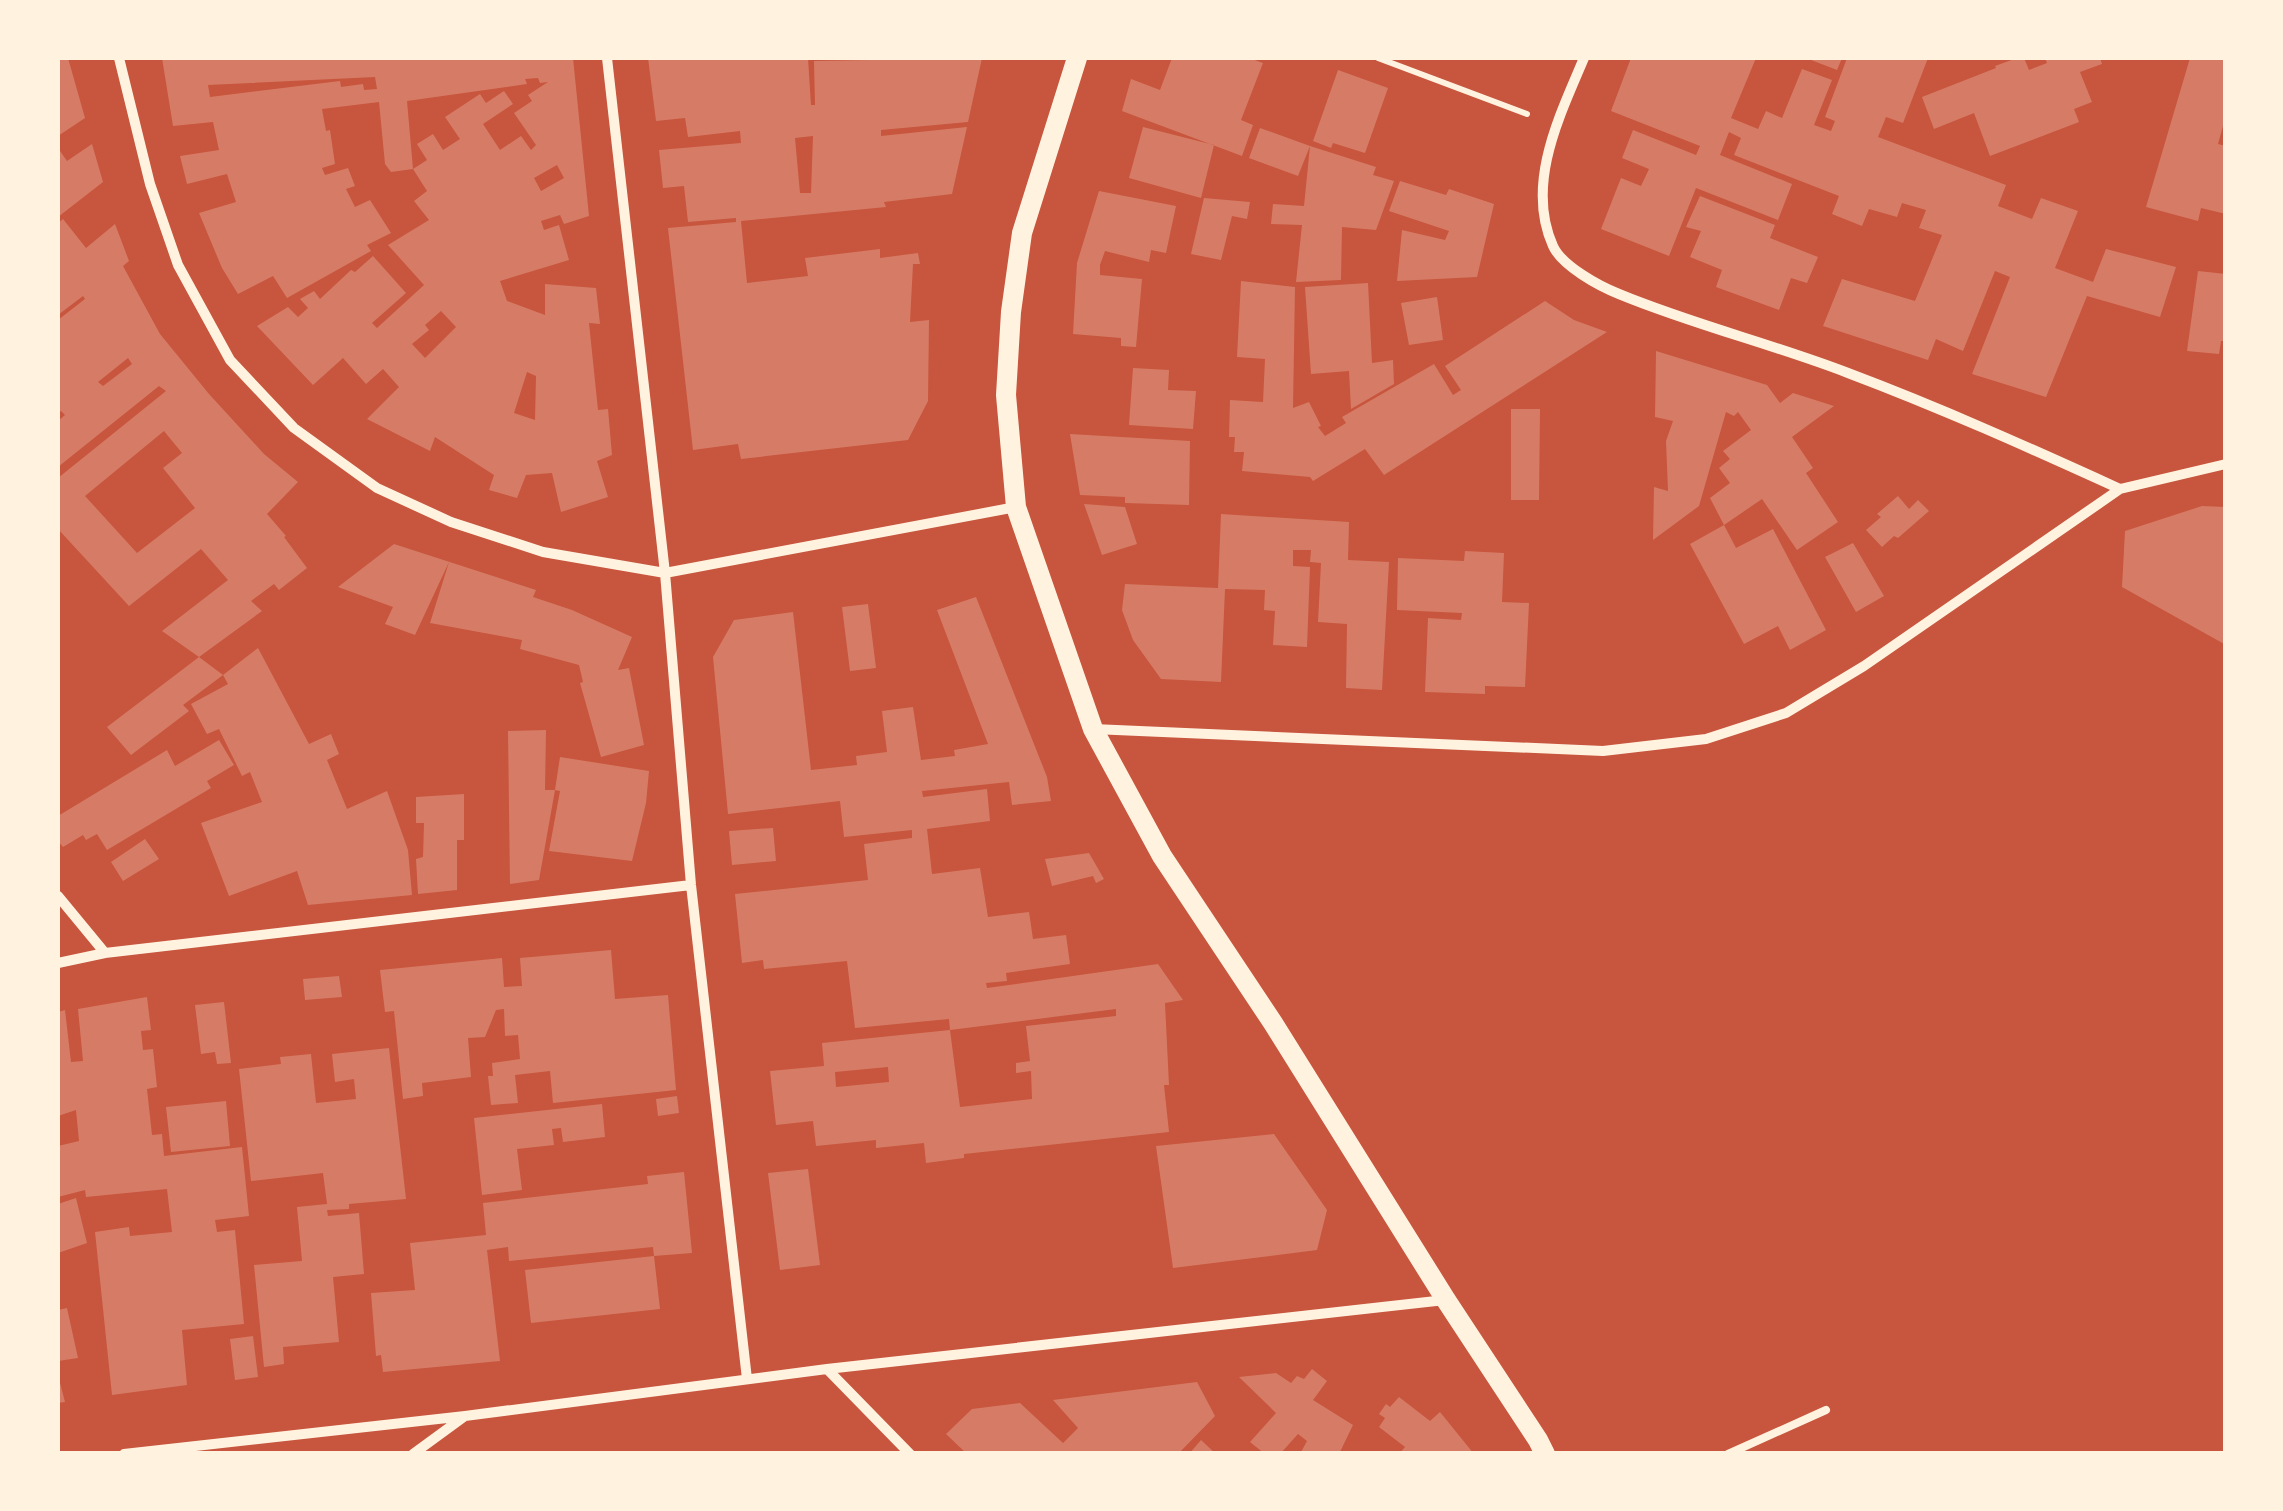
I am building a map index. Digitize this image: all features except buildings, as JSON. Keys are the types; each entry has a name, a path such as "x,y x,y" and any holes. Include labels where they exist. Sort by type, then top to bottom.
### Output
{"main road":[{"path":"1077,58 1022,233 1011,312 1006,395 1016,507 1093,729 1162,856 1273,1024 1544,1454"}],"street":[{"path":"119,58 150,184 178,265 230,360 294,428 377,488 452,522 543,552 665,573 1016,507"},
{"path":"607,58 665,573 691,885 747,1379"},
{"path":"1584,58 1556,125 1542,185 1544,217 1554,250 1582,275 1617,293 1880,385 2120,489"},
{"path":"1093,729 1603,751 1706,739 1786,713 1864,666 2120,489 2226,464"},
{"path":"58,963 105,953 691,885"},
{"path":"58,896 105,953"},
{"path":"124,1454 465,1416 827,1368 1446,1300"},
{"path":"827,1368 910,1454"},
{"path":"413,1454 465,1416"}],"lane":[{"path":"1728,1454 1826,1410"}],"path":[{"path":"1378,58 1556,125"}]}
